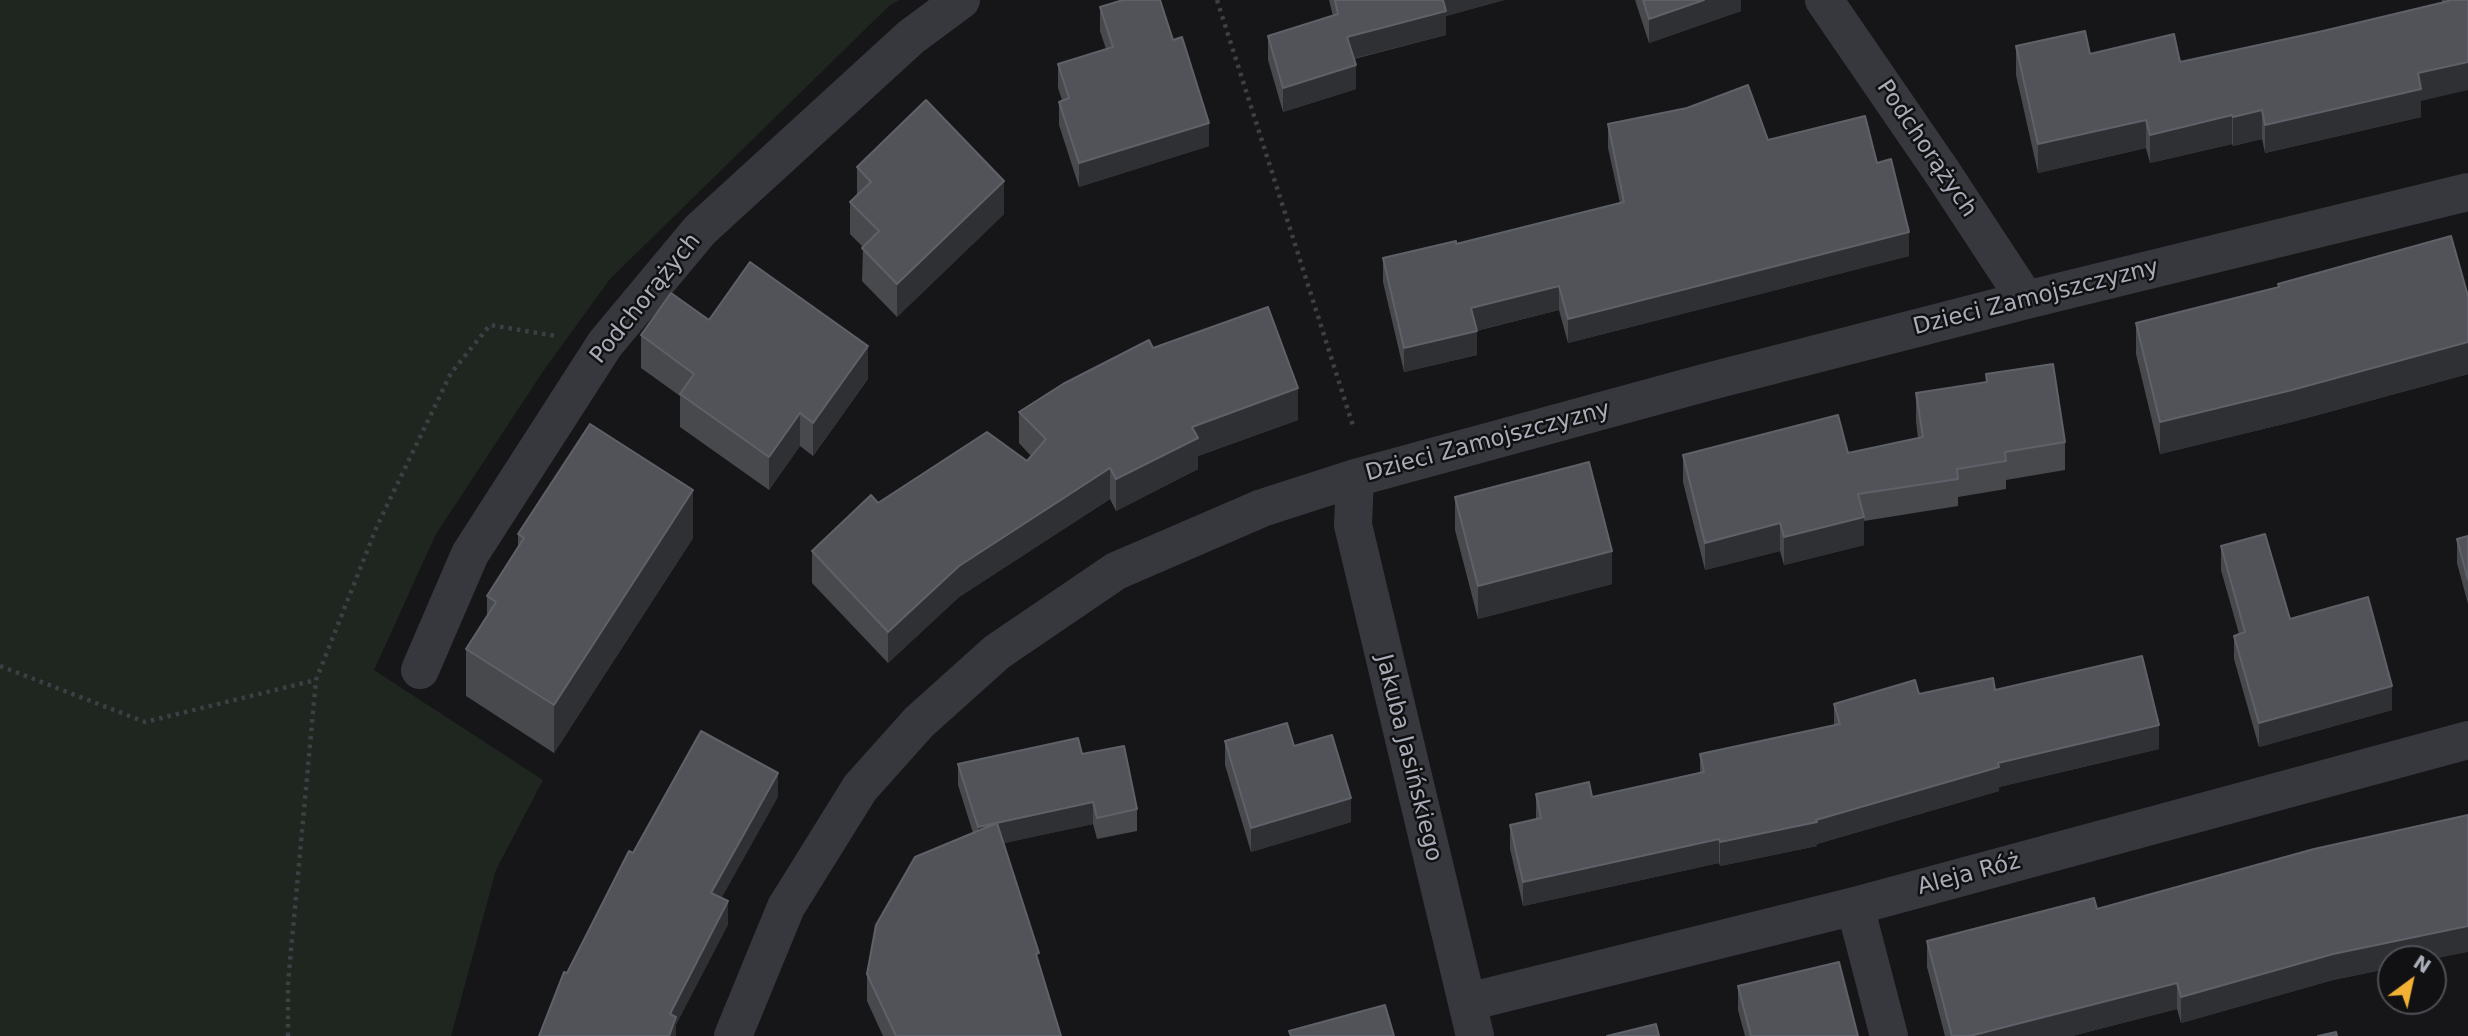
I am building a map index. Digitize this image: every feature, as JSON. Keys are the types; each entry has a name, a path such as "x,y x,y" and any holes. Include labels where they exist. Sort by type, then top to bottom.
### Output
{"street":[{"name":"Podchorążych","path":"420,670 470,554 605,344 701,230 911,37 961,0"},
{"name":"Podchorążych","path":"1824,0 2026,300"},
{"name":"Dzieci Zamojszczyzny","path":"733,1036 786,907 860,788 919,722 997,652 1116,571 1262,508 1355,478 1711,381 2026,300 2468,192"},
{"name":"Jakuba Jasińskiego","path":"1355,478 1353,525 1471,1019"},
{"name":"Aleja Róż","path":"1471,1019 1855,906 2468,740"},
{"path":"1855,906 1889,1036"}],"path":[{"path":"1217,0 1356,434 1355,478"},
{"path":"289,1036 288,982 316,680 377,526 451,373 490,325 605,344"},
{"path":"0,666 145,722 316,680"}],"shaded area":[{"path":"0,0 900,0 890,5 610,279 544,370 436,534 374,670 543,780 496,870 451,1036 0,1036"}],"building":[{"path":"1123,0 1160,0 1173,40 1182,37 1209,123 1079,163 1059,102 1069,98 1058,64 1113,47 1100,7"},
{"path":"1335,0 1443,0 1446,11 1347,37 1356,65 1283,88 1268,36 1338,14"},
{"path":"1643,0 1704,0 1649,19"},
{"path":"2448,0 2468,0 2468,62 2418,73 2421,89 2265,125 2262,110 2150,135 2146,120 2038,144 2016,46 2085,31 2090,54 2174,34 2180,62"},
{"path":"1748,85 1768,140 1865,116 1877,163 1891,159 1909,232 1568,319 1559,286 1471,308 1477,331 1404,348 1383,258 1456,241 1456,244 1624,202 1608,124 1687,108"},
{"path":"926,100 1004,181 897,284 862,248 879,231 850,202 871,182 857,167"},
{"path":"2451,236 2468,296 2468,342 2292,390 2160,422 2136,323 2279,287 2278,284"},
{"path":"750,262 868,346 813,423 800,413 769,457 680,394 694,374 641,335 671,293 709,320"},
{"path":"1268,307 1298,388 1192,427 1198,438 1116,479 1110,468 959,566 888,632 812,551 871,495 878,503 987,432 1027,461 1046,439 1019,412 1063,384 1149,340 1153,348"},
{"path":"2053,364 2065,442 2005,452 2006,461 1957,469 1958,479 1858,494 1864,517 1784,537 1780,523 1705,543 1683,455 1838,415 1848,453 1923,437 1916,393 1987,382 1986,374"},
{"path":"590,424 693,490 554,705 466,649 496,602 487,596 524,538 518,534"},
{"path":"1589,462 1612,551 1478,586 1455,497"},
{"path":"2265,534 2290,619 2368,597 2392,686 2259,723 2234,636 2245,632 2221,546"},
{"path":"2468,536 2468,580 2457,539"},
{"path":"2142,656 2159,725 1998,763 1999,767 1816,820 1817,822 1720,842 1719,839 1523,882 1510,825 1541,818 1536,794 1589,782 1592,797 1704,772 1700,754 1840,724 1834,704 1915,680 1919,694 1993,678 1995,690"},
{"path":"1287,723 1294,746 1332,735 1351,798 1251,828 1225,741"},
{"path":"701,731 778,773 711,893 728,901 670,1014 676,1017 669,1036 539,1036 564,972 567,973 629,851 633,853"},
{"path":"1078,738 1082,754 1124,746 1137,809 1097,818 1093,802 978,827 958,764"},
{"path":"2468,815 2468,926 2333,954 2181,997 2177,983 1970,1036 1952,1036 1927,941 2094,898 2097,909 2314,849"},
{"path":"997,823 1039,953 1036,954 1061,1036 896,1036 867,974 876,925 915,857"},
{"path":"1839,962 1858,1036 1751,1036 1738,986"},
{"path":"1385,1005 1394,1036 1291,1036 1289,1031"},
{"path":"1656,1024 1659,1036 1607,1036"},
{"path":"2336,1032 2337,1036 2318,1036"}]}
